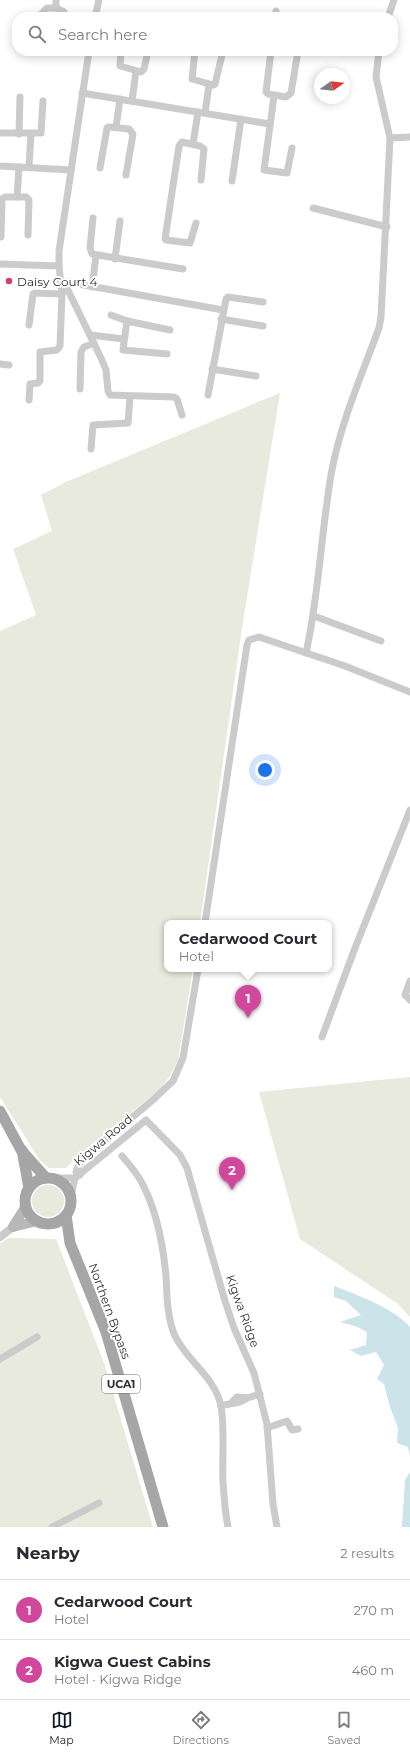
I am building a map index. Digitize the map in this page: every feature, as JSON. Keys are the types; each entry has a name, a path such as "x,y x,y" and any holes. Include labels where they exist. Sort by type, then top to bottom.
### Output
{"main road":[{"path":"0,1111 22,1150 48,1178 62,1182 70,1196 70,1205 66,1215 52,1223 43,1223 37,1221 29,1213 26,1206 26,1196 29,1188 37,1181 48,1178"},
{"path":"22,1150 29,1188"},
{"path":"13,1227 26,1206"},
{"name":"UCA1","path":"66,1215 70,1244"},
{"path":"13,1227 37,1221"},
{"name":"UCA1","path":"52,1223 70,1244"},
{"name":"Northern Bypass","path":"70,1244 106,1332 163,1527"}],"street":[{"path":"56,0 56,8"},
{"path":"96,12 99,0"},
{"path":"390,12 394,0"},
{"path":"43,12 47,8 56,8 64,12"},
{"path":"29,400 30,384 40,382 40,352 57,350 60,346 62,281 59,266 70,170 88,56"},
{"path":"121,56 120,66 141,72 144,69 147,56"},
{"path":"194,56 192,79 209,85 216,84 223,56"},
{"path":"270,56 266,89 268,94 286,97 292,93 297,56"},
{"path":"306,653 314,616 330,483 339,439 379,328 381,317 387,227 390,138 376,77 378,56"},
{"path":"132,101 136,71"},
{"path":"192,144 209,85"},
{"path":"82,93 270,124"},
{"path":"274,96 264,170 287,173 292,148"},
{"path":"19,134 20,98"},
{"path":"116,127 120,99"},
{"path":"0,133 31,134 42,132 43,101"},
{"path":"232,181 241,119"},
{"path":"100,168 107,128 116,127 129,129 132,132 126,175"},
{"path":"29,168 31,134"},
{"path":"390,138 410,138"},
{"path":"196,223 190,243 165,239 179,146 182,142 204,149 201,180"},
{"path":"0,166 70,170"},
{"path":"17,197 19,167"},
{"path":"1,237 2,199 5,197 26,197 29,200 28,235"},
{"path":"313,208 387,227"},
{"path":"93,218 90,248 91,252 96,256 183,270"},
{"path":"115,259 120,221"},
{"path":"92,287 96,256"},
{"path":"0,264 59,266"},
{"path":"62,281 223,310"},
{"path":"62,281 94,343 106,370 109,394 112,396 130,397 174,397 178,399 182,415"},
{"path":"29,325 33,294 62,294"},
{"path":"208,395 226,299 228,297 264,302"},
{"path":"111,315 127,321 170,330"},
{"path":"221,320 263,326"},
{"path":"127,321 124,350 167,354"},
{"path":"90,335 124,339"},
{"path":"80,389 81,352 84,347 94,343"},
{"path":"0,364 9,365"},
{"path":"212,369 256,376"},
{"path":"91,449 93,425 128,423 130,397"},
{"path":"314,616 381,641"},
{"path":"205,920 247,645 249,640 259,637 379,678 410,692"},
{"path":"322,1037 410,810"},
{"path":"70,1196 78,1176 76,1169 84,1158 173,1081 183,1058 197,972"},
{"path":"410,981 405,995 410,1000"},
{"name":"Kigwa Road","path":"78,1176 146,1120"},
{"name":"Kigwa Ridge","path":"146,1120 180,1155 187,1168 225,1301 260,1394 267,1428 273,1504 277,1527"},
{"path":"122,1156 142,1182 157,1225 164,1255 170,1321 175,1335 183,1349 208,1378 221,1406 224,1504 228,1527"},
{"path":"48,1178 78,1176"},
{"path":"0,1236 13,1227"},
{"path":"0,1359 36,1337"},
{"path":"221,1406 232,1402 237,1398 247,1398 260,1394"},
{"path":"267,1428 287,1421 292,1430 298,1429"},
{"path":"52,1527 99,1502"}],"shaded area":[{"path":"280,393 242,628 200,920 164,920 164,972 193,972 178,1060 170,1076 160,1089 86,1149 66,1168 49,1168 39,1159 0,1097 0,631 36,615 13,549 52,531 41,495 66,482"},
{"path":"410,1077 410,1317 398,1304 300,1239 259,1092"},
{"path":"48,1185 59,1190 64,1201 59,1212 48,1217 37,1212 32,1201 37,1190"},
{"path":"8,1238 56,1239 104,1363 153,1527 0,1527 0,1244"}],"water":[{"path":"334,1286 385,1308 403,1320 410,1327 410,1456 408,1447 397,1443 398,1428 390,1407 384,1384 377,1379 384,1365 376,1352 361,1356 350,1350 366,1345 367,1332 355,1326 340,1322 361,1315 346,1301 334,1297"},
{"path":"410,1472 410,1527 402,1527 405,1480"}],"place":[{"name":"Daisy Court 4","path":"9,281"},
{"name":"Cedarwood Court","path":"248,1018"},
{"name":"Kigwa Guest Cabins","path":"232,1190"}]}
